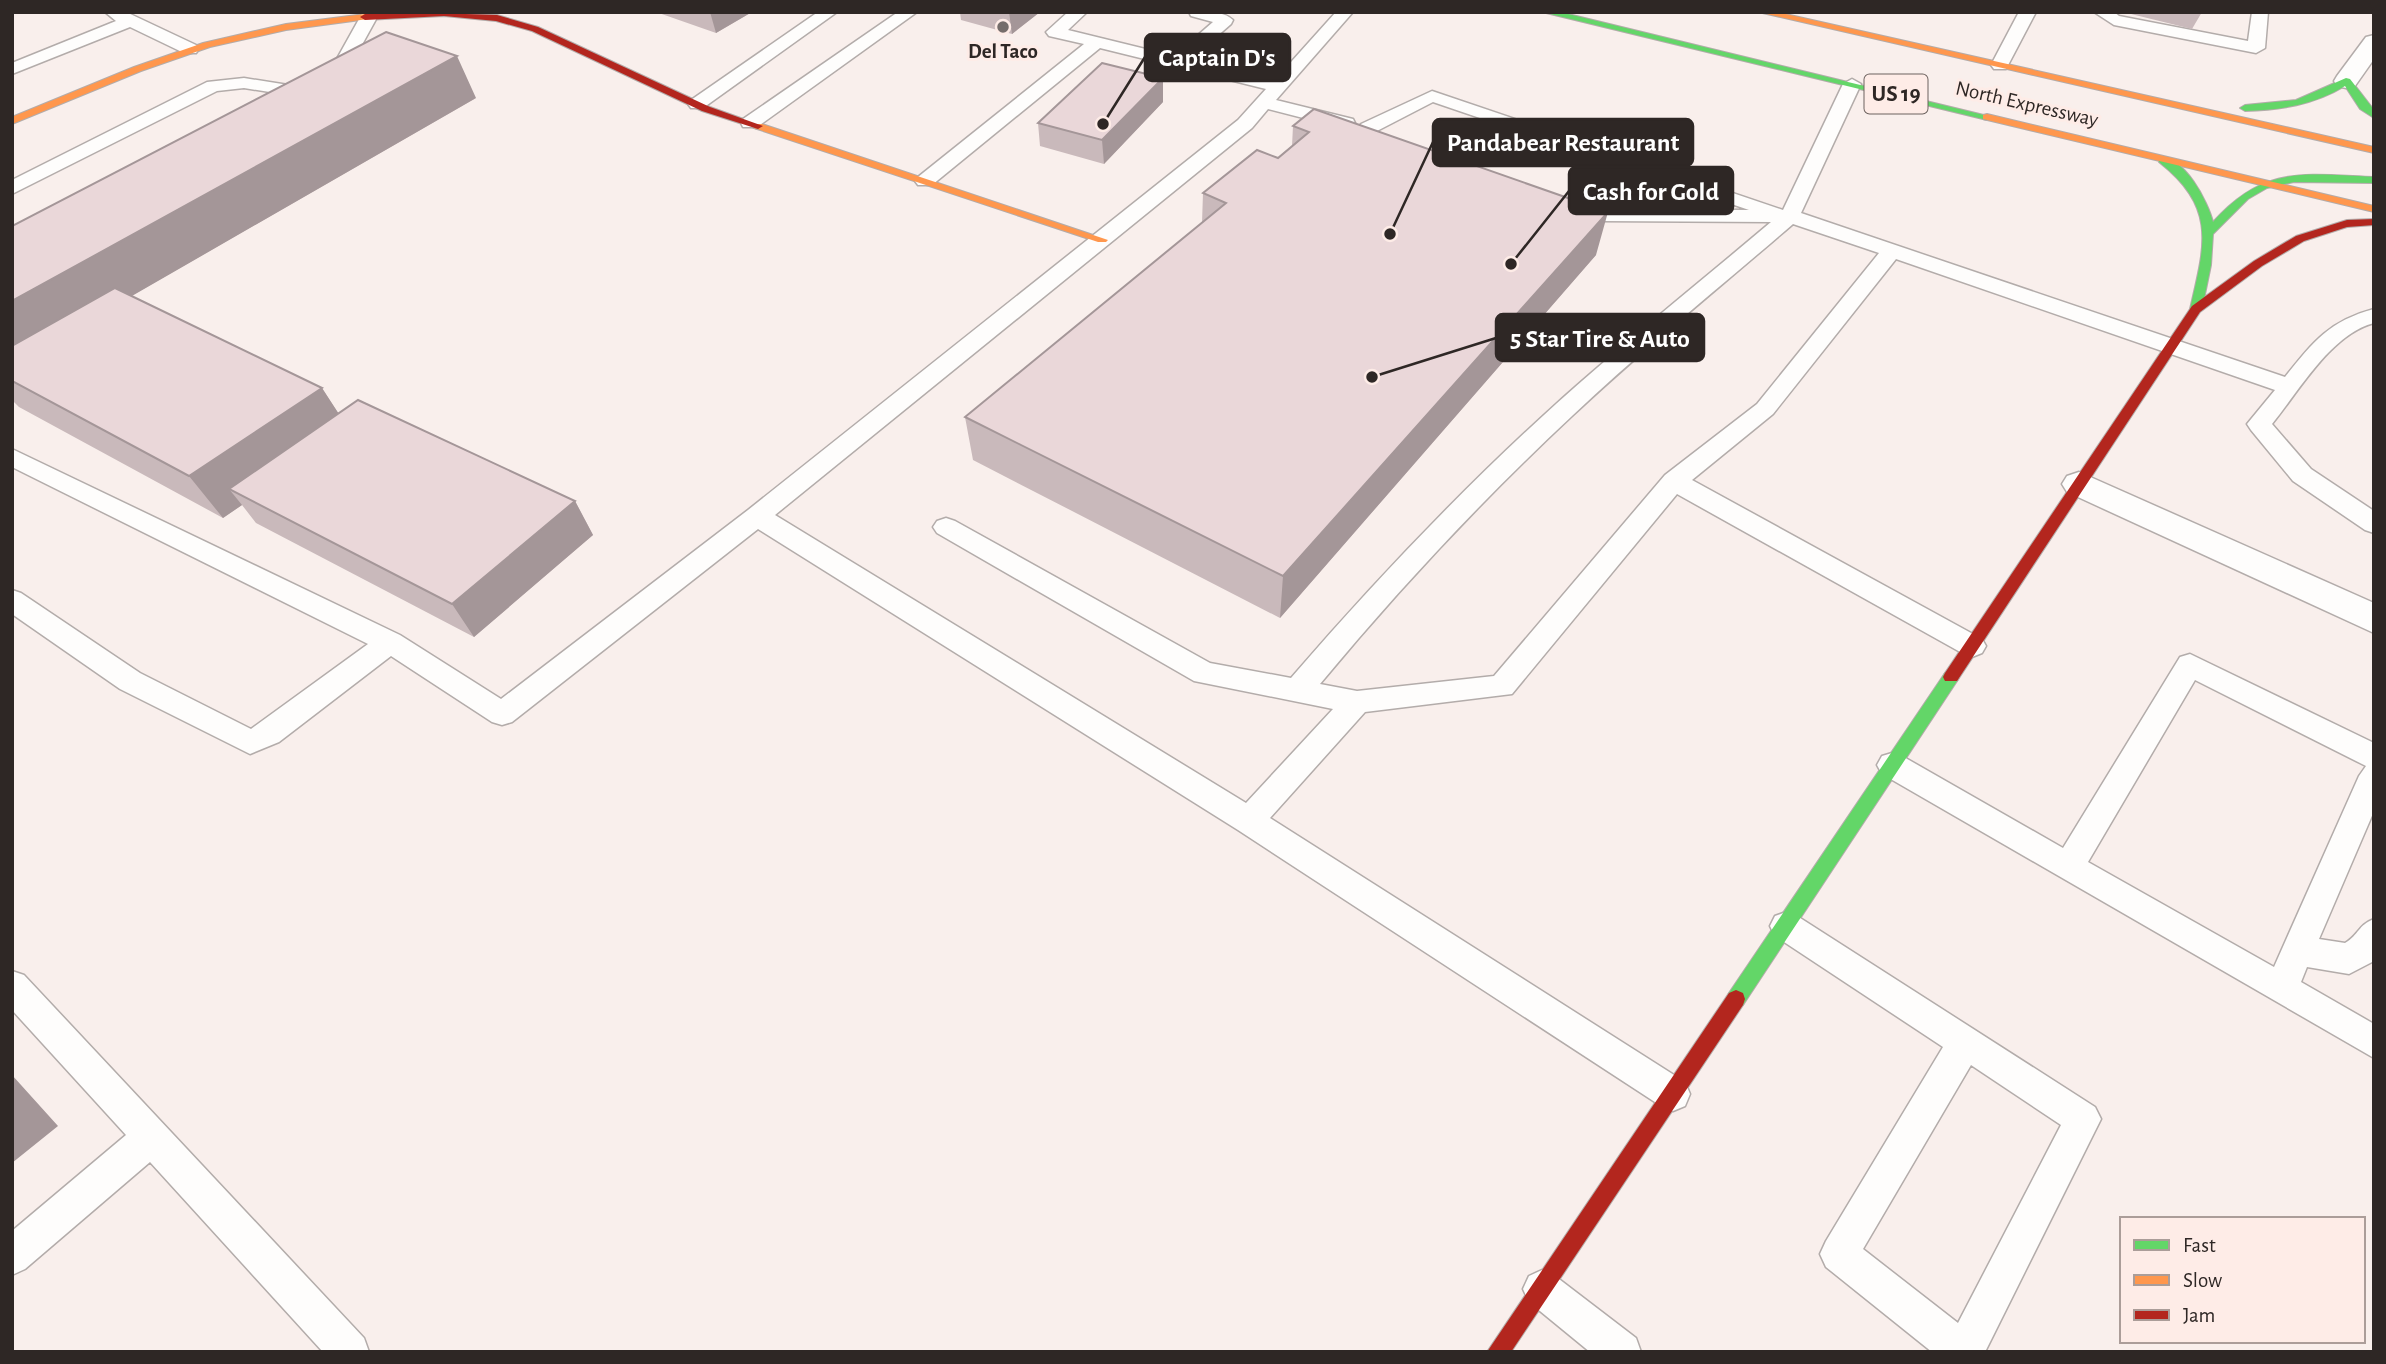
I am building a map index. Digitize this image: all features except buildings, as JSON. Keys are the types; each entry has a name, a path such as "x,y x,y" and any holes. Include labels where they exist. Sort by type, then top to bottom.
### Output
{"main road":[{"name":"North Expressway","path":"1547,12 2374,209"},
{"name":"North Expressway","path":"1763,12 1787,15 2374,150"},
{"path":"12,121 190,50 239,37 371,15 444,13 498,18 535,29 696,104 1102,240"},
{"path":"2160,102 2219,107 2284,106 2318,99 2346,81 2364,107 2374,115"},
{"path":"2161,158 2189,179 2206,204 2211,231 2196,309"},
{"path":"2211,231 2234,206 2254,191 2271,184 2338,179 2374,180"},
{"path":"1498,1352 1786,926 2196,309 2300,236 2337,223 2374,222"}],"street":[{"path":"2346,81 2372,46"},
{"path":"2079,484 2374,619"}],"lane":[{"path":"113,12 190,50"},
{"path":"12,69 152,12"},
{"path":"696,104 829,12"},
{"path":"750,123 909,12"},
{"path":"1079,12 1055,32 1278,87"},
{"path":"1177,62 1225,20 1197,12"},
{"path":"12,457 390,642 502,714 757,516 1245,124 1345,12"},
{"path":"2000,65 2028,12"},
{"path":"2102,12 2114,20 2256,48 2260,12"},
{"path":"277,106 336,77 371,15"},
{"path":"925,181 1097,42"},
{"path":"12,50 32,61"},
{"path":"12,188 212,86 244,83 301,92"},
{"path":"1297,691 1344,635 1474,496 1565,409 1790,216 1852,84"},
{"path":"1368,128 1432,96 2290,387"},
{"path":"1264,103 1368,128 1394,138"},
{"path":"1549,196 1600,215 1790,216"},
{"path":"946,527 1205,673 1357,702 1502,686 1674,481 1765,410 1892,251"},
{"path":"2374,316 2353,320 2330,338 2259,424 2302,475 2374,524"},
{"path":"1674,481 1972,646"},
{"path":"757,516 1249,821 1672,1094"},
{"path":"12,600 130,681 250,741 269,734 390,642"},
{"path":"2069,866 2190,665 2374,757"},
{"path":"1249,821 1357,702"},
{"path":"1892,765 2374,1042"},
{"path":"2281,989 2374,776"},
{"path":"1786,926 2083,1119 1964,1352 1839,1254 1965,1043"},
{"path":"2298,951 2349,959 2365,948 2374,933"},
{"path":"12,986 350,1352"},
{"path":"12,1256 152,1137"},
{"path":"1542,1289 1622,1352"}],"traffic: fast":[{"path":"1547,12 1987,117"},
{"path":"2245,108 2272,107 2310,99 2346,81 2364,107 2374,115"},
{"path":"2163,160 2183,175 2196,191 2208,226 2208,245 2196,309"},
{"path":"2211,231 2239,201 2264,186 2311,178 2374,180"},
{"path":"1736,999 1951,677"}],"traffic: slow":[{"path":"1763,12 2374,150"},
{"path":"12,121 138,69 207,45 286,27 365,17"},
{"path":"1987,117 2374,209"},
{"path":"758,126 1102,240"}],"traffic: jam":[{"path":"365,17 444,13 497,18 535,29 706,109 758,126"},
{"path":"2196,309 2258,263 2300,238 2323,229 2374,222"},
{"path":"1951,677 2196,309"},
{"path":"1498,1352 1736,999"}],"place":[{"name":"Del Taco","path":"1003,27"},
{"name":"Captain D's","path":"1103,124"},
{"name":"Pandabear Restaurant","path":"1390,234"},
{"name":"Cash for Gold","path":"1511,264"},
{"name":"5 Star Tire & Auto","path":"1372,377"}]}
